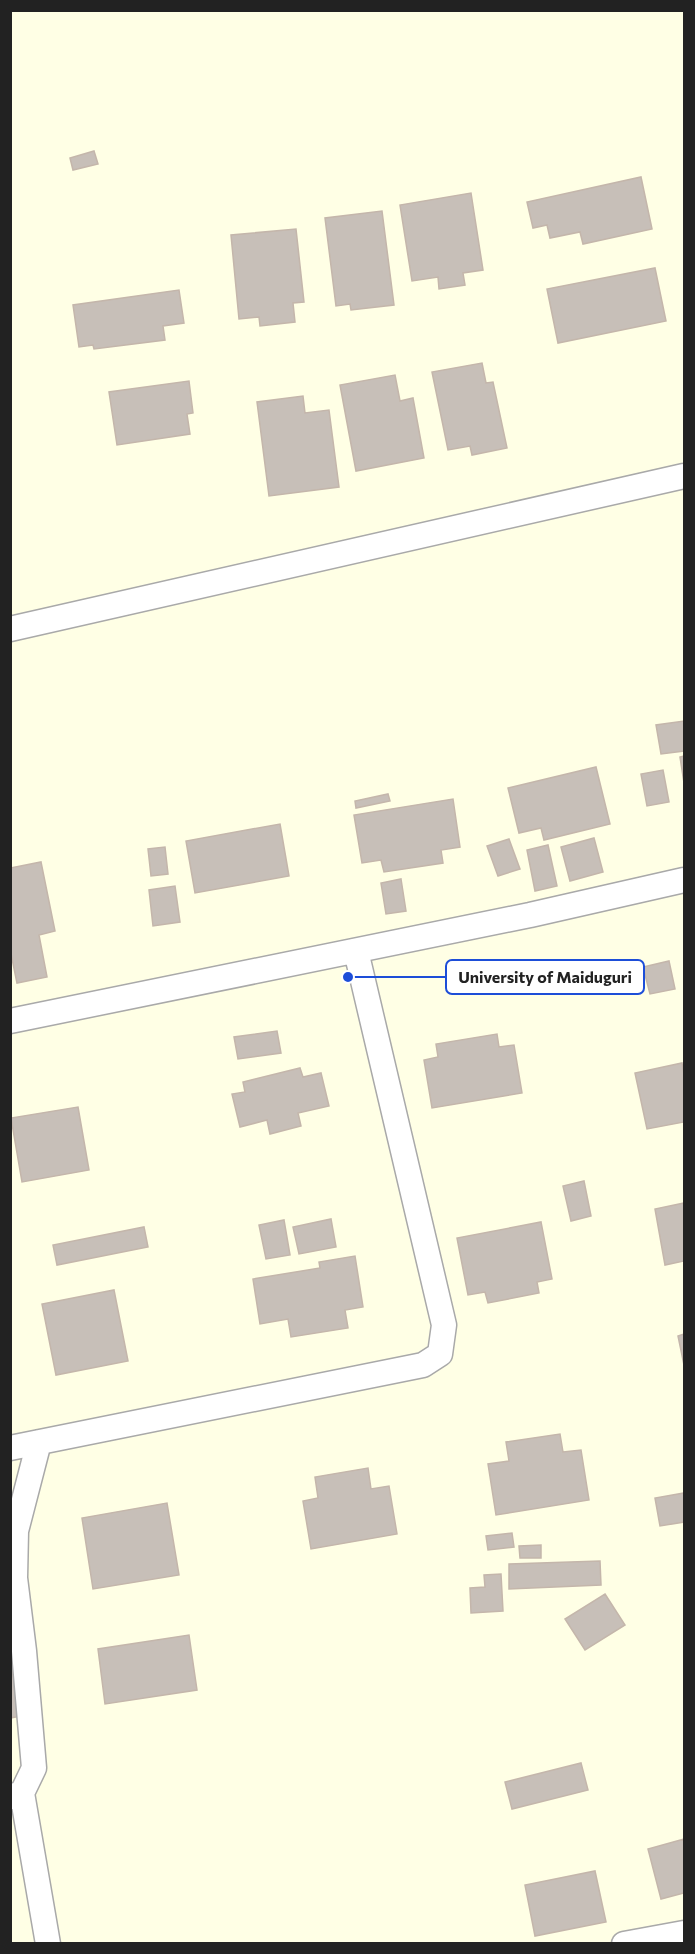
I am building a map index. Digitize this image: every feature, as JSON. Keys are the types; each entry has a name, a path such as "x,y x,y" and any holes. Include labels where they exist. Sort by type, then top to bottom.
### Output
{"street":[{"path":"10,629 684,476"},
{"path":"10,1021 530,915 684,880"},
{"path":"10,1448 423,1365 440,1354 444,1326 356,951"},
{"path":"39,1442 16,1531 15,1578 34,1768 16,1795 48,1944"},
{"path":"624,1944 684,1933"}],"shaded area":[{"path":"11,11 684,11 684,1943 11,1943"}],"building":[{"path":"94,151 98,164 73,170 70,158"},
{"path":"641,177 652,229 583,244 580,232 550,238 547,225 533,228 527,202"},
{"path":"471,193 483,270 463,273 465,285 439,289 438,277 412,281 400,205"},
{"path":"382,211 394,305 351,310 350,304 336,306 325,218"},
{"path":"296,229 304,302 293,303 295,322 260,326 259,317 239,319 231,235"},
{"path":"655,268 666,321 558,343 547,289"},
{"path":"179,290 184,323 163,326 165,340 94,349 93,345 79,347 73,305"},
{"path":"482,363 486,383 493,382 507,448 472,455 470,446 448,450 432,372"},
{"path":"395,375 400,401 413,398 424,458 356,471 340,385"},
{"path":"189,381 193,413 187,414 190,434 117,445 109,392"},
{"path":"303,396 305,413 329,410 339,487 269,496 257,402"},
{"path":"684,721 684,751 661,754 656,725"},
{"path":"684,756 684,783 680,757"},
{"path":"596,767 610,824 544,840 541,828 519,833 508,788"},
{"path":"663,770 669,802 647,806 641,774"},
{"path":"388,794 390,801 356,808 355,801"},
{"path":"453,799 460,847 441,850 443,863 384,872 381,860 362,863 354,815"},
{"path":"280,824 289,876 195,893 186,841"},
{"path":"594,838 603,872 570,881 561,847"},
{"path":"509,839 520,869 498,876 487,846"},
{"path":"548,845 557,886 535,891 527,850"},
{"path":"165,847 168,874 151,876 148,849"},
{"path":"41,862 55,931 39,935 47,977 17,983 10,949 10,868"},
{"path":"401,879 406,911 386,914 381,883"},
{"path":"175,886 180,922 153,926 149,890"},
{"path":"669,961 675,989 650,994 643,967"},
{"path":"277,1031 281,1053 238,1059 234,1037"},
{"path":"497,1034 499,1047 514,1045 522,1093 432,1108 424,1060 438,1057 436,1044"},
{"path":"682,1063 684,1122 647,1129 635,1073"},
{"path":"300,1068 303,1077 321,1073 329,1106 298,1113 301,1126 270,1134 267,1120 240,1127 232,1094 245,1092 243,1082"},
{"path":"78,1107 89,1170 22,1182 11,1118"},
{"path":"584,1181 591,1216 571,1221 563,1186"},
{"path":"684,1203 684,1261 665,1265 655,1209"},
{"path":"331,1219 336,1247 299,1254 293,1227"},
{"path":"284,1220 290,1255 266,1259 259,1225"},
{"path":"541,1222 552,1279 537,1282 539,1293 488,1303 485,1292 468,1295 457,1238"},
{"path":"144,1227 148,1247 57,1265 53,1245"},
{"path":"355,1256 363,1307 345,1310 348,1328 291,1337 288,1319 260,1324 253,1279 320,1268 319,1262"},
{"path":"114,1290 128,1361 56,1375 42,1304"},
{"path":"684,1334 684,1365 678,1336"},
{"path":"560,1434 563,1452 581,1450 589,1500 496,1515 488,1464 509,1461 506,1442"},
{"path":"368,1468 371,1489 389,1486 397,1534 311,1549 303,1501 318,1498 315,1477"},
{"path":"684,1493 684,1522 660,1526 655,1498"},
{"path":"167,1503 179,1575 93,1589 82,1518"},
{"path":"512,1533 514,1547 488,1550 486,1536"},
{"path":"541,1545 541,1558 520,1558 519,1546"},
{"path":"600,1561 601,1585 509,1589 509,1564"},
{"path":"501,1574 503,1611 471,1613 470,1588 485,1587 484,1575"},
{"path":"605,1594 625,1625 585,1650 565,1619"},
{"path":"189,1635 197,1690 105,1704 98,1649"},
{"path":"10,1662 22,1716 10,1718"},
{"path":"581,1763 588,1790 512,1809 505,1782"},
{"path":"684,1839 684,1893 661,1899 648,1849"},
{"path":"595,1871 606,1922 535,1936 525,1885"}],"place":[{"name":"University of Maiduguri","path":"348,977"}]}
